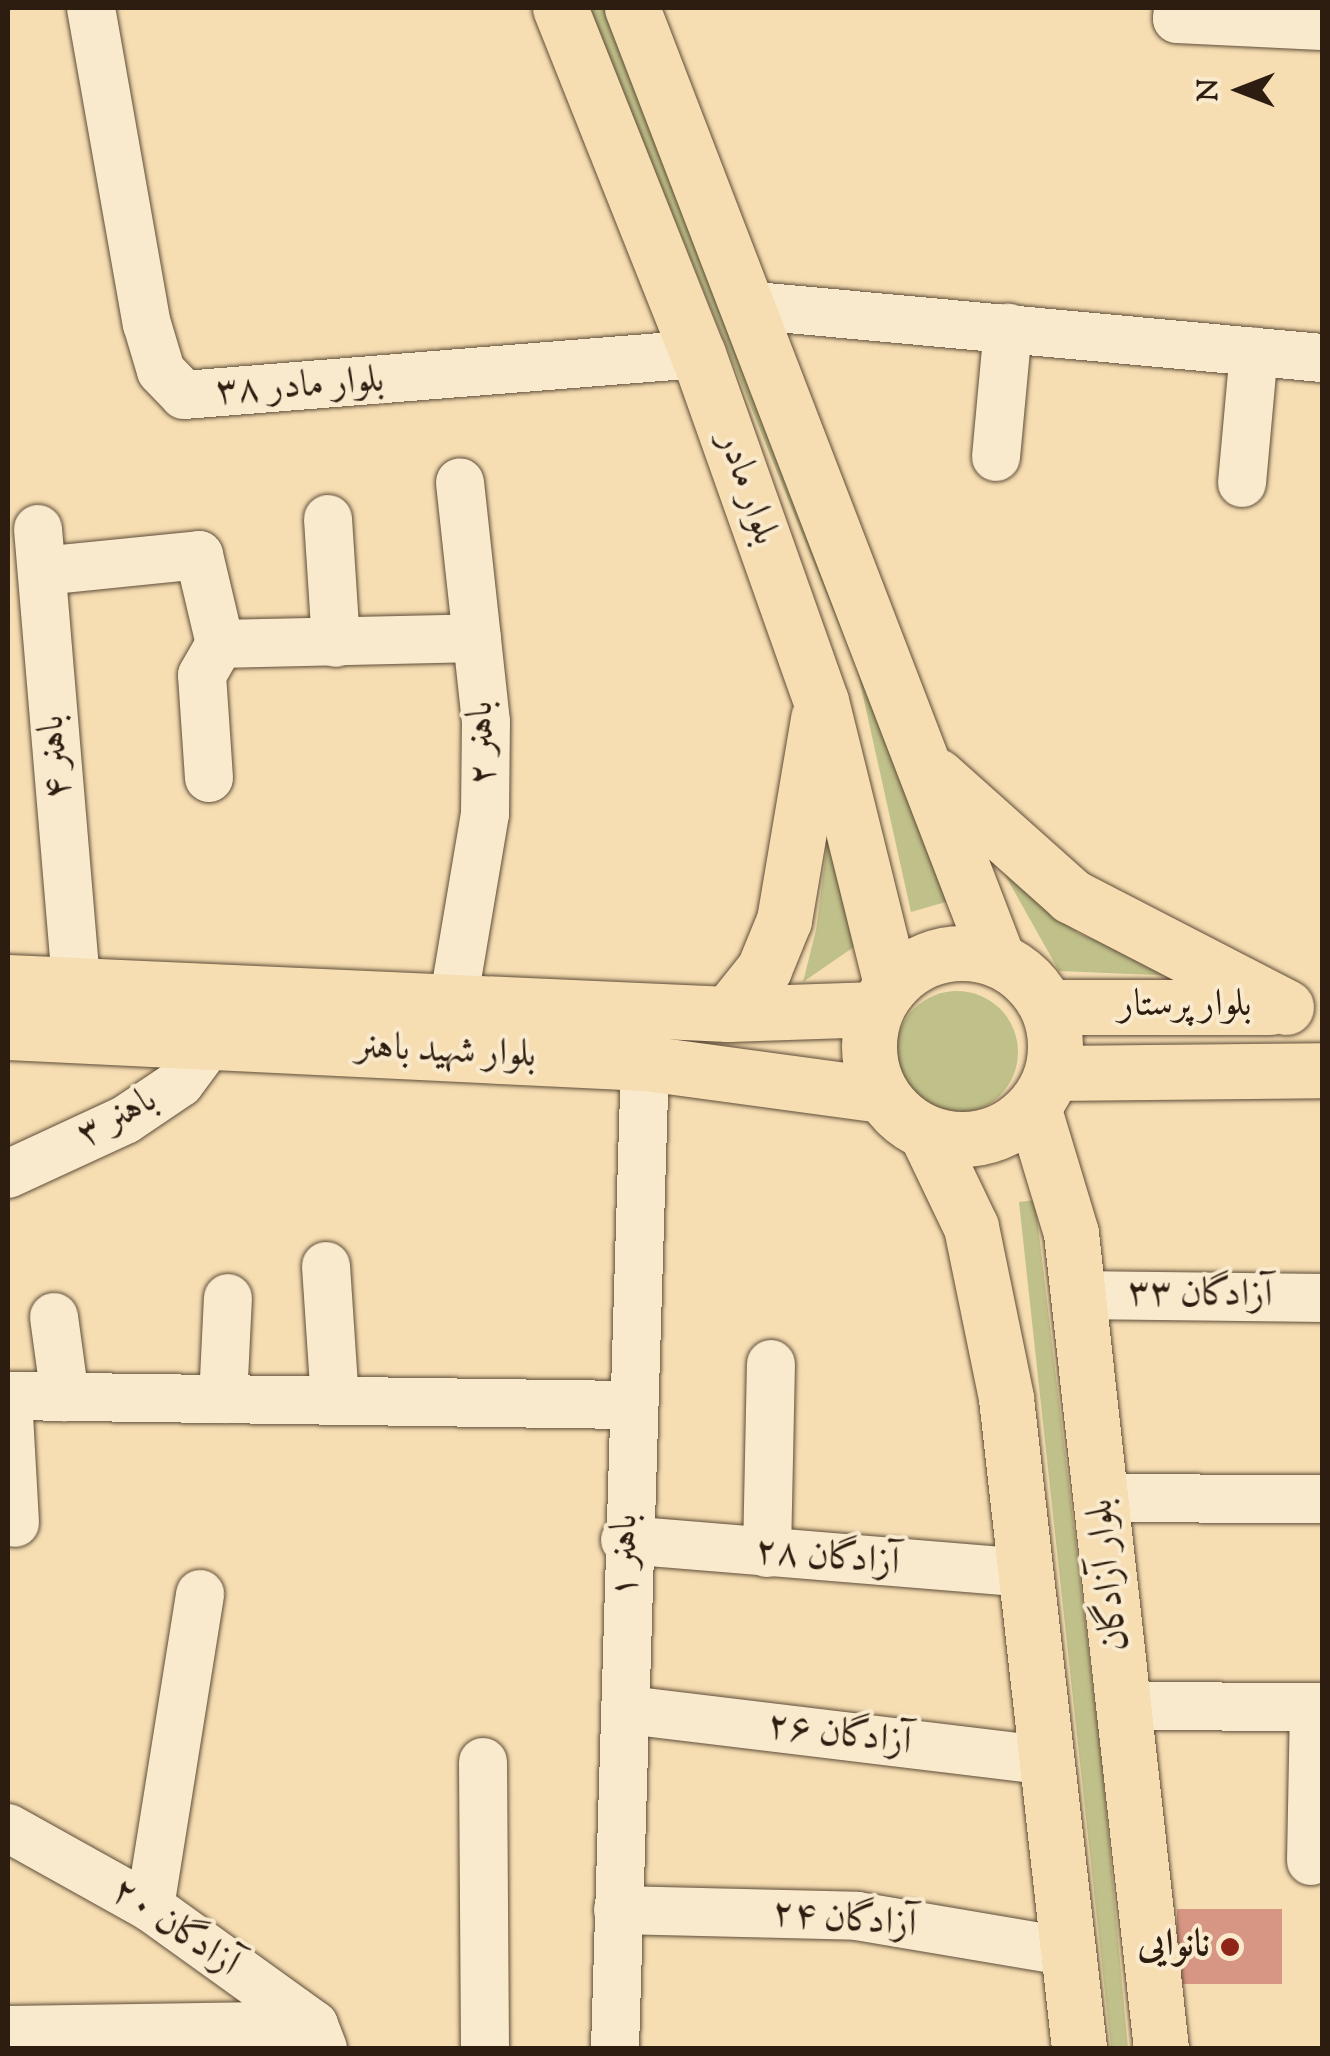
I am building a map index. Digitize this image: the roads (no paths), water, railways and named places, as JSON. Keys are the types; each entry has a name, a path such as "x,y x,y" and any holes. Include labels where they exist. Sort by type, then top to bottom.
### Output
{"main road":[{"name":"بلوار مادر","path":"560,8 698,354 821,701 883,997"},
{"name":"بلوار مادر","path":"632,8 998,960"},
{"path":"728,1014 764,969 784,920 821,701"},
{"path":"921,757 967,810 1071,896 1304,1006"},
{"path":"926,1133 983,1138 1042,1090 1047,1008 998,960 940,954 883,997 869,1053 882,1095 926,1133 972,1227 1029,1574 1080,2048"},
{"name":"بلوار شهید باهنر","path":"8,982 728,1014 883,997"},
{"name":"بلوار پرستار","path":"1047,1008 1304,1006"},
{"name":"بلوار شهید باهنر","path":"8,1032 645,1063 882,1095"},
{"name":"بلوار پرستار","path":"1042,1090 1322,1070"},
{"path":"742,1075 850,1124 928,1181 972,1227"},
{"name":"بلوار آزادگان","path":"1042,1090 1071,1233 1161,2048"}],"street":[{"name":"بلوار مادر ۳۸","path":"92,8 147,324 161,370 184,395 698,354"},
{"path":"1178,8 1177,18 1322,26"},
{"path":"744,305 1322,358"},
{"path":"996,458 1008,328"},
{"path":"1242,483 1254,352"},
{"name":"باهنر ۲","path":"453,1003 486,814 477,638 460,482"},
{"path":"328,519 336,644"},
{"name":"باهنر ۴","path":"76,986 40,550 199,555 220,644"},
{"path":"209,778 202,675 220,644 477,638"},
{"name":"باهنر ۳","path":"8,1174 125,1120 180,1083 211,1041"},
{"name":"باهنر ۱","path":"615,2048 628,1710 629,1405 645,1063"},
{"path":"326,1266 335,1400"},
{"name":"آزادگان ۳۳","path":"1078,1295 1322,1298"},
{"path":"223,1399 228,1298"},
{"path":"54,1317 65,1397"},
{"path":"766,1554 770,1364"},
{"path":"15,1523 8,1396 629,1405"},
{"path":"1102,1498 1322,1499"},
{"name":"آزادگان ۲۸","path":"626,1540 1029,1574"},
{"path":"150,1907 200,1594"},
{"path":"1124,1706 1318,1707 1311,1861"},
{"name":"آزادگان ۲۶","path":"628,1710 1050,1761"},
{"path":"483,1762 485,2048"},
{"name":"آزادگان ۲۰","path":"8,1828 150,1907 319,2037"},
{"name":"آزادگان ۲۴","path":"618,1910 858,1916 1068,1952"},
{"path":"8,2030 319,2037"}],"place":[{"name":"نانوایی","path":"1230,1947"}]}
